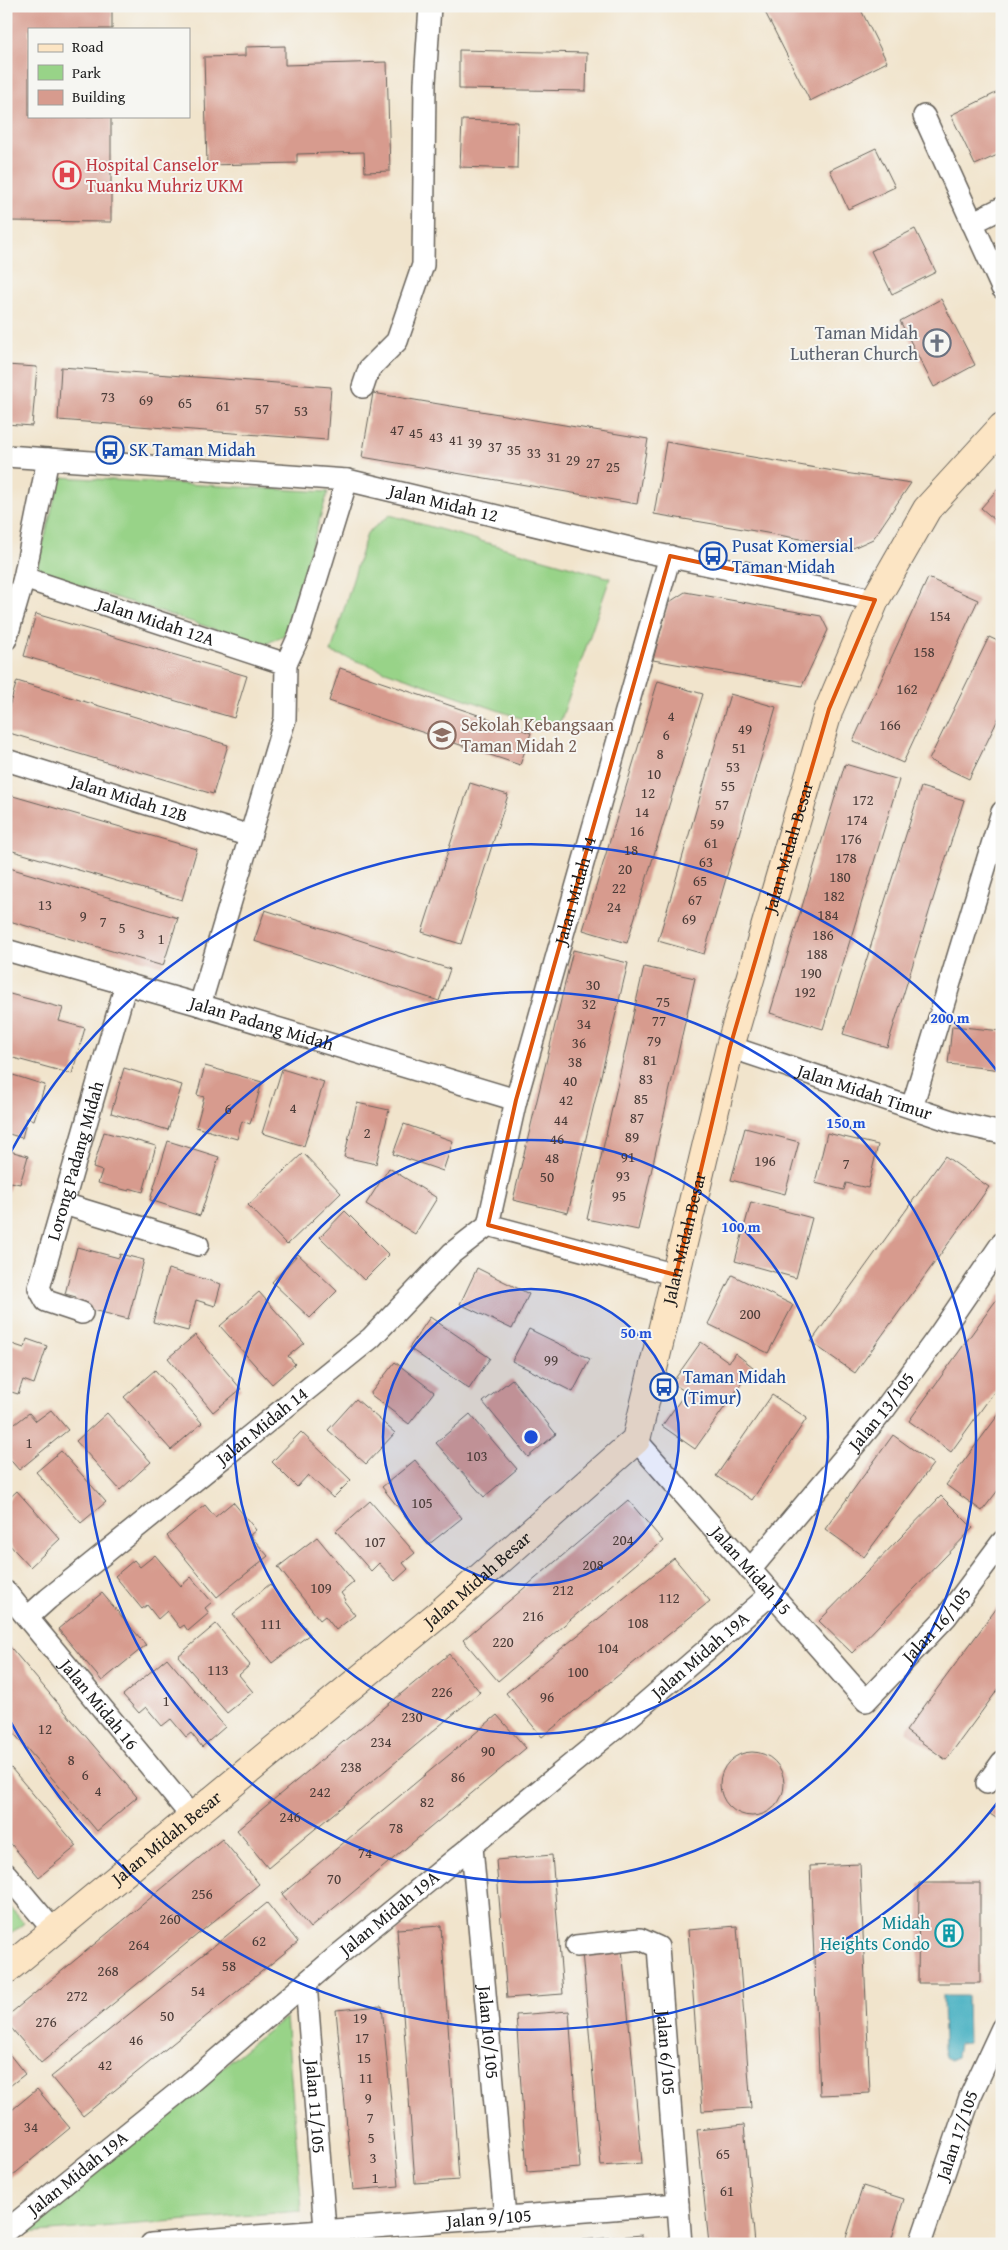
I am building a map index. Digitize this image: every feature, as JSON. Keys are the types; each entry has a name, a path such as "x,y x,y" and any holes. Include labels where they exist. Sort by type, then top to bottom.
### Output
{"street":[{"path":"363,386 368,370 397,341 423,266 425,83 430,6"},
{"path":"924,116 1002,288"},
{"path":"972,223 1002,208"},
{"name":"Jalan Midah Besar","path":"6,1970 127,1873 192,1817 440,1613 636,1440 730,1047 829,709 875,600 927,509 1002,427"},
{"name":"Jalan Midah 12","path":"6,456 347,480 670,556 875,600"},
{"path":"6,639 24,578 48,459"},
{"path":"200,1005 285,719 286,664 299,636 347,480"},
{"name":"Jalan Midah 14","path":"28,1617 48,1598 371,1338 452,1253 488,1225 516,1100 670,556"},
{"name":"Jalan Midah 12A","path":"24,578 286,664"},
{"name":"Jalan Midah 12B","path":"6,760 250,836"},
{"path":"912,1107 1002,812"},
{"name":"Jalan Padang Midah","path":"6,950 200,1005 516,1100"},
{"name":"Lorong Padang Midah","path":"82,1313 46,1301 39,1288 126,984"},
{"name":"Jalan Midah Timur","path":"730,1047 957,1123 1002,1134"},
{"path":"64,1204 198,1244"},
{"path":"488,1225 676,1275"},
{"name":"Jalan 13/105","path":"750,1570 884,1410 940,1335 1002,1243"},
{"name":"Jalan Midah 15","path":"636,1440 866,1701"},
{"name":"Jalan 16/105","path":"866,1701 946,1617 1002,1542"},
{"name":"Jalan Midah 16","path":"6,1592 192,1817"},
{"name":"Jalan Midah 19A","path":"6,2232 185,2087 306,1983 628,1718 771,1594"},
{"path":"987,1783 1002,1762"},
{"name":"Jalan 10/105","path":"472,1847 505,2217"},
{"path":"6,1874 54,1931"},
{"name":"Jalan 6/105","path":"576,1946 640,1939 658,1947 681,2244"},
{"name":"Jalan 11/105","path":"306,1983 325,2229"},
{"name":"Jalan 17/105","path":"920,2244 970,2097 1002,2028"},
{"name":"Jalan 9/105","path":"151,2244 325,2229 678,2204"}],"highlighted area":[{"path":"670,556 875,600 829,709 730,1047 676,1275 488,1225 516,1100"}],"green space":[{"path":"1002,224 1002,248 994,228"},
{"path":"60,477 328,492 284,635 264,645 36,572"},
{"path":"390,515 610,578 557,731 331,652 367,533"},
{"path":"6,1902 24,1923 6,1938"},
{"path":"286,2017 302,2211 12,2234"}],"water":[{"path":"943,1996 967,1996 968,2042 959,2043 957,2057 950,2060 946,2057 944,2049"}],"building":[{"name":"Hospital Canselor Tuanku Muhriz UKM","path":"6,6 112,6 112,28 28,28 28,118 111,118 111,222 6,221"},
{"path":"762,6 859,6 887,62 810,101"},
{"path":"285,46 285,65 387,62 390,171 365,172 364,152 297,154 297,163 207,165 204,57 245,56 245,47"},
{"path":"459,50 587,53 586,91 459,89"},
{"path":"1002,90 1002,153 975,165 951,115"},
{"path":"462,120 518,122 517,169 460,167"},
{"path":"876,148 895,187 848,209 830,170"},
{"path":"915,229 936,272 892,294 871,251"},
{"name":"Taman Midah Lutheran Church","path":"941,299 975,365 934,387 900,321"},
{"path":"6,365 37,367 32,426 6,424"},
{"path":"61,367 331,387 327,440 58,420"},
{"path":"373,393 648,439 637,504 362,457"},
{"path":"666,442 911,483 873,539 853,548 654,514"},
{"path":"1002,484 1002,526 981,508"},
{"path":"928,578 978,600 903,763 853,741"},
{"path":"685,592 821,616 828,630 802,686 653,660 668,603"},
{"path":"36,614 247,676 234,718 24,656"},
{"path":"989,637 1002,643 1002,711 969,779 929,760"},
{"path":"340,668 531,733 520,765 329,701"},
{"path":"17,681 228,745 213,794 6,732 6,716"},
{"path":"658,681 703,694 627,943 583,930"},
{"path":"730,694 776,707 704,954 658,941"},
{"path":"845,764 899,780 823,1029 770,1013"},
{"path":"470,783 508,795 461,944 422,932"},
{"path":"921,787 964,800 887,1047 843,1034"},
{"path":"6,794 197,849 182,900 6,849"},
{"path":"6,867 178,918 163,966 6,920"},
{"path":"265,910 450,969 439,1001 254,941"},
{"path":"573,950 628,963 568,1213 513,1200"},
{"path":"644,967 695,978 638,1230 587,1219"},
{"path":"6,993 63,1008 59,1021 85,1028 72,1074 6,1056"},
{"path":"952,1026 1002,1031 1002,1070 948,1064"},
{"path":"205,1066 262,1082 250,1124 242,1121 237,1139 196,1127 204,1097 197,1095"},
{"path":"124,1068 182,1085 168,1130 111,1113"},
{"path":"282,1069 324,1082 304,1146 262,1133"},
{"path":"13,1075 45,1085 34,1120 27,1118 22,1138 6,1133 6,1080 11,1082"},
{"path":"357,1103 389,1110 376,1164 344,1157"},
{"path":"404,1124 453,1141 443,1171 393,1154"},
{"path":"745,1128 799,1142 785,1194 731,1180"},
{"path":"104,1132 156,1146 143,1192 129,1188 129,1191 98,1183 102,1171 93,1168"},
{"path":"827,1133 878,1145 868,1188 846,1183 844,1190 815,1183"},
{"path":"168,1141 219,1157 200,1216 150,1200"},
{"path":"6,1150 28,1156 20,1184 11,1182 7,1196"},
{"path":"303,1153 341,1193 287,1245 248,1205"},
{"path":"945,1156 989,1187 855,1373 811,1342"},
{"path":"389,1168 437,1198 415,1234 366,1204"},
{"path":"751,1202 812,1218 796,1278 735,1261"},
{"path":"345,1211 389,1255 364,1280 320,1237"},
{"path":"77,1247 119,1258 120,1254 144,1260 128,1319 74,1305 76,1297 65,1294"},
{"path":"298,1254 337,1291 310,1318 272,1282"},
{"path":"477,1268 529,1294 512,1329 460,1304"},
{"path":"168,1269 221,1284 215,1306 196,1300 188,1331 153,1322"},
{"path":"732,1275 793,1305 768,1353 708,1324"},
{"path":"259,1292 304,1343 288,1356 295,1364 272,1384 220,1326"},
{"path":"1002,1292 1002,1381 951,1452 909,1421"},
{"path":"430,1317 490,1358 469,1389 409,1348"},
{"path":"529,1329 590,1359 573,1392 512,1361"},
{"path":"195,1335 241,1389 213,1412 168,1358"},
{"path":"27,1339 47,1346 34,1384 23,1380 18,1394 8,1391 6,1395 6,1342 24,1348"},
{"path":"701,1342 729,1362 735,1353 753,1367 695,1449 662,1426 686,1392 672,1383"},
{"path":"395,1362 434,1392 409,1424 370,1394"},
{"path":"155,1370 202,1423 171,1450 124,1397"},
{"path":"512,1379 556,1434 528,1457 483,1402"},
{"path":"772,1395 807,1418 752,1500 716,1476"},
{"path":"356,1399 395,1433 366,1464 328,1430"},
{"path":"51,1410 68,1430 19,1470 6,1455 6,1431 29,1413 36,1421"},
{"path":"1002,1410 1002,1485 982,1511 946,1485"},
{"path":"107,1413 151,1462 120,1490 76,1441"},
{"path":"470,1414 517,1469 484,1497 436,1443"},
{"path":"301,1432 351,1480 333,1498 308,1475 297,1487 272,1462"},
{"path":"893,1435 933,1464 864,1557 825,1529"},
{"path":"61,1451 106,1502 81,1523 36,1472"},
{"path":"415,1460 462,1518 428,1545 382,1487"},
{"path":"17,1491 60,1539 30,1567 6,1541 6,1501"},
{"path":"941,1496 973,1528 852,1653 819,1621"},
{"path":"628,1500 663,1541 498,1681 463,1640"},
{"path":"370,1501 415,1553 403,1563 408,1569 395,1581 379,1563 371,1571 336,1531"},
{"path":"233,1502 256,1530 250,1535 268,1556 217,1597 167,1536 205,1505 215,1517"},
{"path":"317,1537 354,1582 341,1593 346,1600 344,1601 355,1615 336,1630 325,1616 320,1620 278,1567"},
{"path":"155,1555 181,1586 191,1577 212,1602 205,1608 209,1613 188,1631 184,1625 180,1628 167,1611 158,1619 147,1605 142,1609 115,1576 134,1560 140,1567"},
{"path":"674,1558 710,1601 542,1737 506,1693"},
{"path":"270,1584 310,1634 272,1663 233,1614"},
{"path":"102,1593 146,1645 102,1681 58,1629"},
{"path":"1002,1601 1002,1684 946,1760 906,1731"},
{"path":"216,1624 250,1665 239,1675 253,1692 227,1713 178,1656"},
{"path":"6,1642 137,1797 97,1831 6,1724"},
{"path":"449,1654 480,1692 268,1868 237,1830"},
{"path":"167,1658 225,1727 202,1747 191,1733 186,1737 171,1719 162,1726 146,1707 139,1713 123,1695"},
{"path":"497,1715 526,1748 310,1928 282,1894"},
{"path":"752,1752 770,1758 778,1766 784,1784 778,1802 770,1810 752,1816 734,1810 726,1802 720,1784 726,1766 734,1758"},
{"path":"6,1762 77,1846 39,1877 6,1838"},
{"path":"1002,1796 1002,1822 990,1814"},
{"path":"222,1839 259,1884 41,2063 6,2022 6,2017"},
{"path":"552,1855 563,1994 507,1998 496,1860"},
{"path":"860,1864 870,2093 820,2095 810,1866"},
{"name":"Midah Heights Condo","path":"919,1883 980,1883 980,1983 918,1983"},
{"path":"267,1903 298,1942 83,2116 51,2077"},
{"path":"441,1926 459,2180 415,2183 397,1929"},
{"path":"737,1926 751,2108 702,2111 688,1930"},
{"path":"622,1948 642,2163 601,2166 582,1952"},
{"path":"382,2006 399,2186 353,2190 336,2010"},
{"path":"569,2011 580,2168 527,2172 516,2015"},
{"path":"6,2050 25,2074 6,2089"},
{"path":"37,2089 70,2128 6,2181 6,2115"},
{"path":"744,2125 755,2244 709,2244 697,2130"},
{"path":"863,2186 904,2199 890,2244 844,2244"},
{"path":"642,2235 642,2244 558,2244 557,2242"}],"place":[{"name":"Hospital Canselor Tuanku Muhriz UKM","path":"67,175"},
{"name":"Taman Midah Lutheran Church","path":"937,343"},
{"name":"SK Taman Midah","path":"110,450"},
{"name":"Pusat Komersial Taman Midah","path":"713,556"},
{"name":"Sekolah Kebangsaan Taman Midah 2","path":"442,735"},
{"name":"Taman Midah (Timur)","path":"664,1387"},
{"name":"Midah Heights Condo","path":"949,1933"}]}
